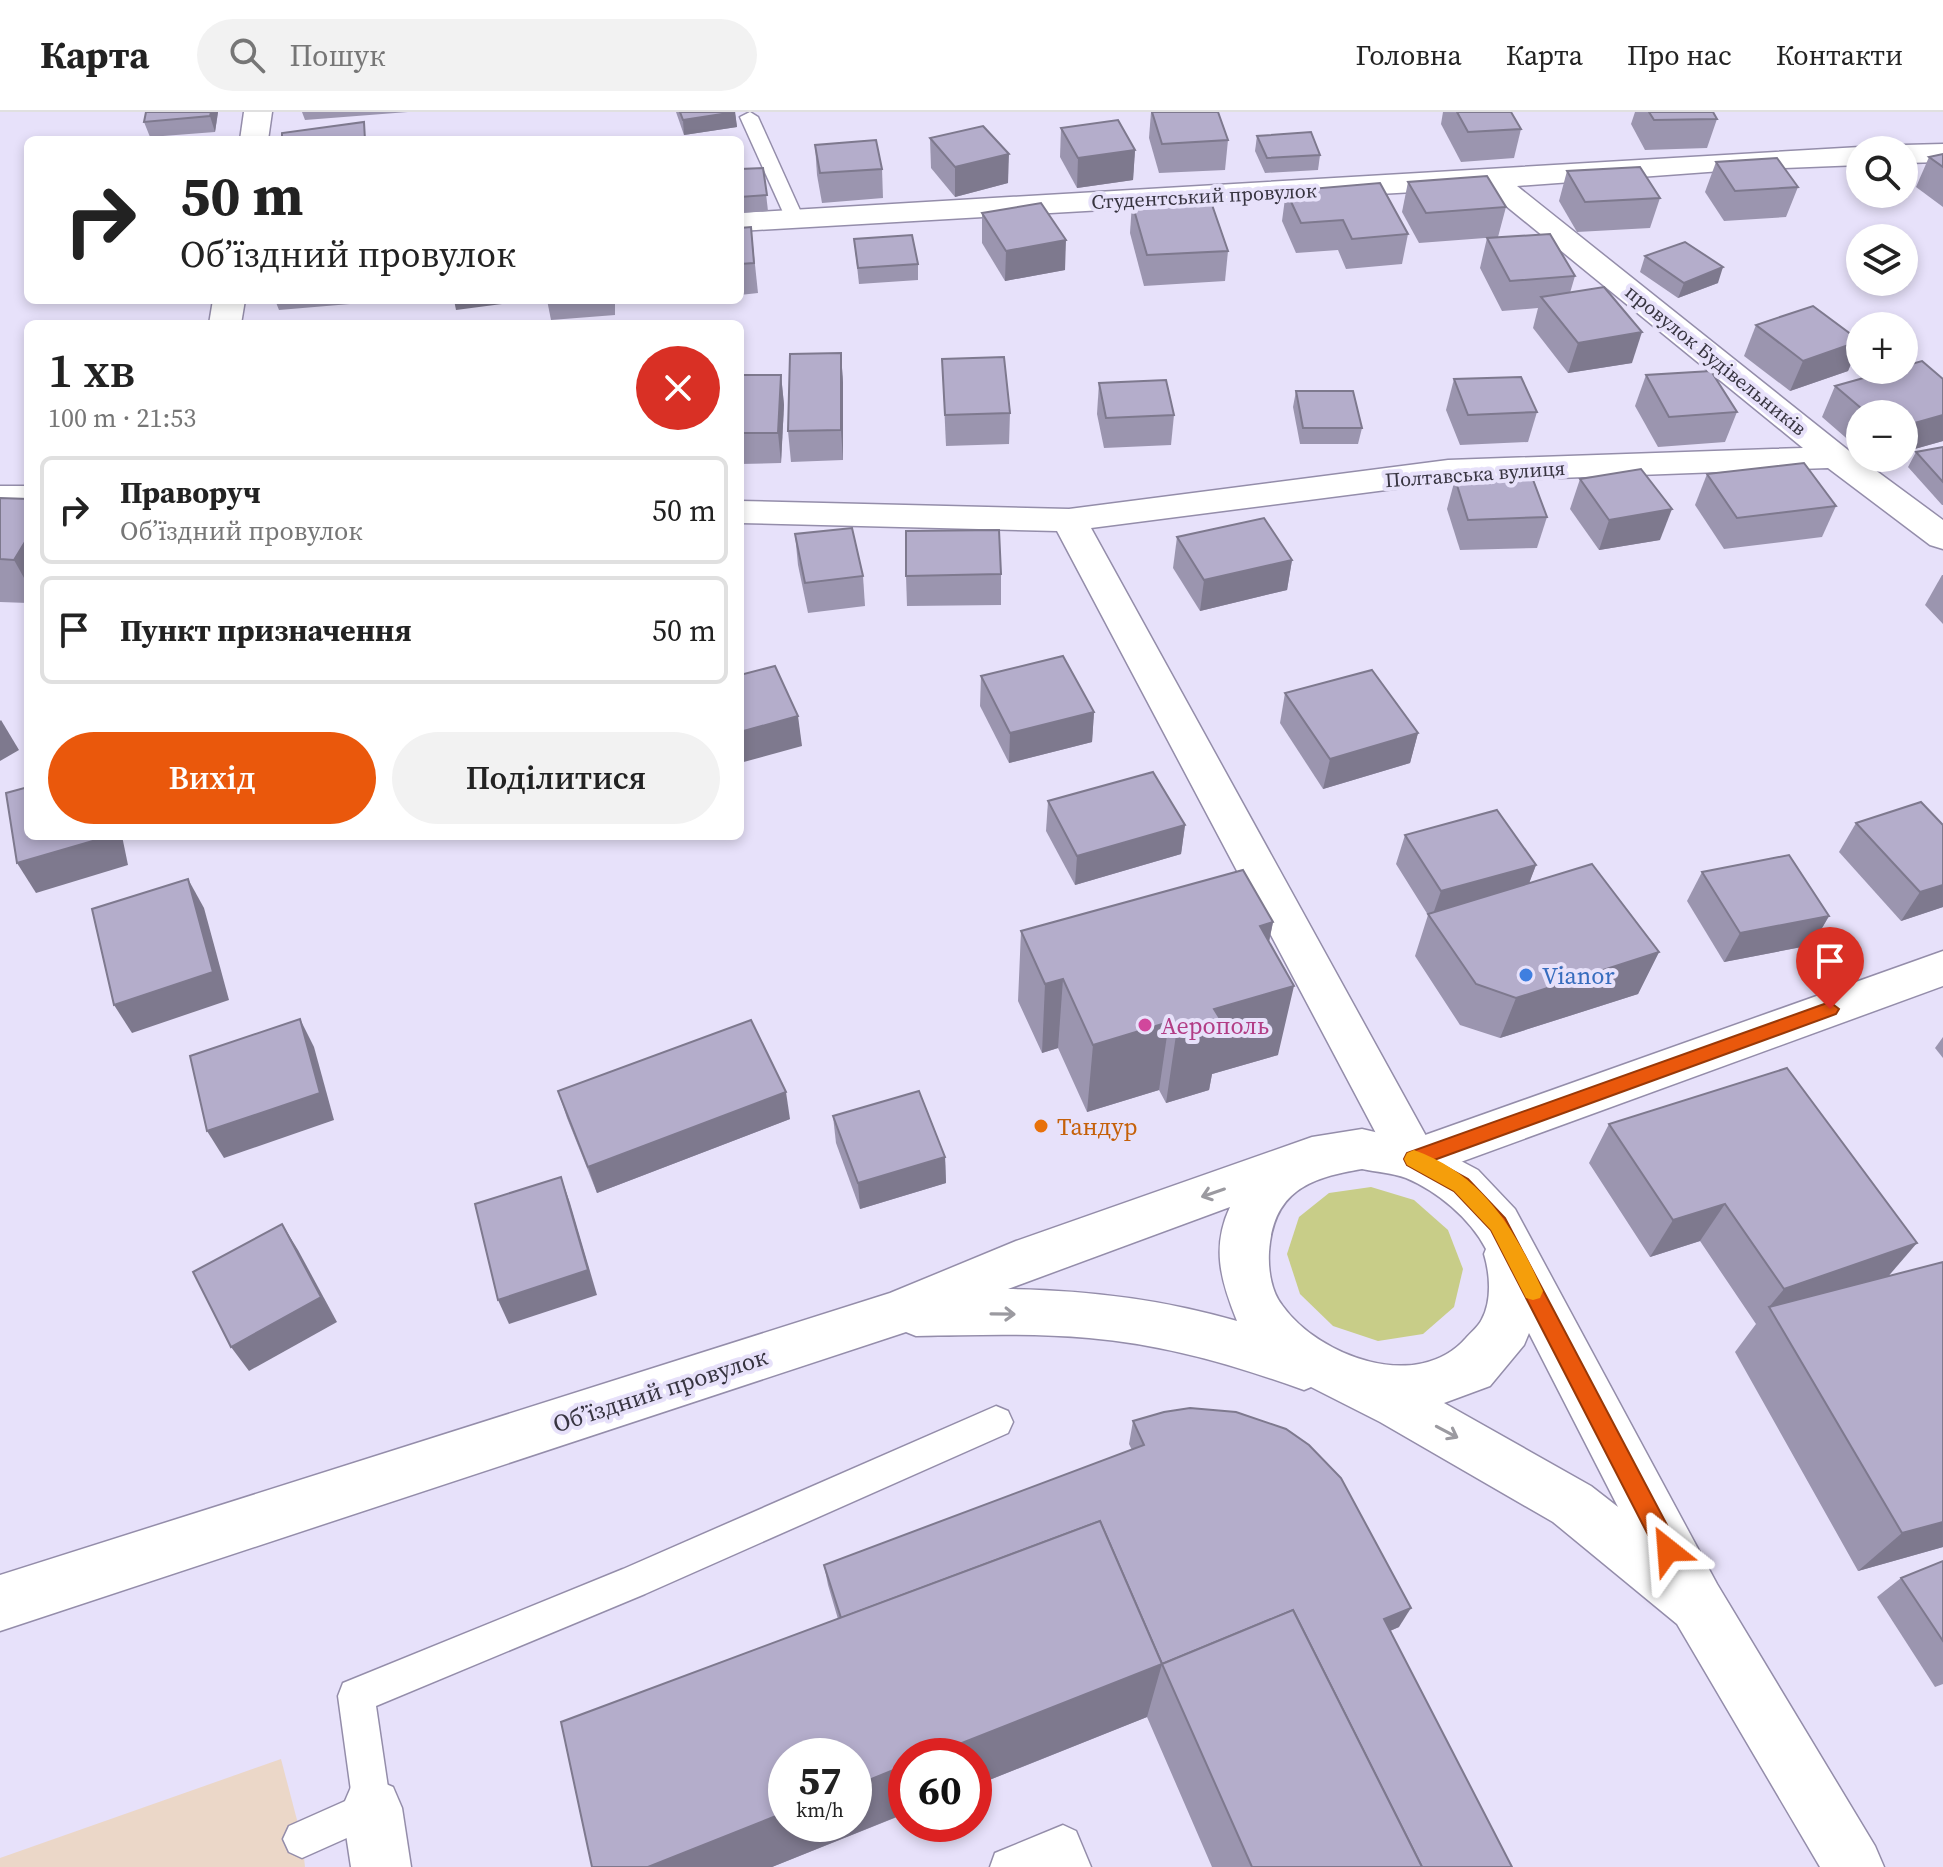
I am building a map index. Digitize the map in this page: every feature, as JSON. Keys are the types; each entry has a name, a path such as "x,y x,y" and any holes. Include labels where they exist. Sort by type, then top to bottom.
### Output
{"street":[{"path":"255,136 258,112"},
{"path":"1918,154 1943,153"},
{"name":"Студентський провулок","path":"744,222 1846,157"},
{"name":"провулок Будівельників","path":"1491,179 1836,457 1943,537"},
{"name":"Полтавська вулиця","path":"744,512 1069,520 1448,471 1836,457"},
{"path":"0,497 24,497"},
{"path":"1069,520 1414,1159"},
{"path":"1414,1159 1943,968"},
{"path":"1697,1604 1572,1504 1451,1434 1300,1356 1261,1318 1243,1269 1247,1222 1272,1183 1312,1157 1362,1149 1414,1159 1461,1185 1498,1224 1697,1604 1854,1867"},
{"name":"Обʼїздний провулок","path":"0,1603 897,1313 1033,1256 1312,1157"},
{"path":"897,1313 1089,1315 1178,1328 1252,1348 1352,1384 1416,1390 1472,1369 1506,1329 1515,1276 1498,1224"},
{"path":"372,1808 381,1867"}],"lane":[{"path":"749,117 795,219"},
{"path":"302,1839 372,1808 356,1696 633,1582 996,1422"},
{"path":"1009,1867 1063,1844 1072,1867"}],"shaded area":[{"path":"281,1759 302,1839 305,1867 0,1867 0,1858"}],"green space":[{"path":"1371,1187 1414,1200 1448,1230 1463,1269 1454,1307 1423,1334 1378,1341 1333,1326 1300,1294 1287,1254 1299,1217 1329,1193"}],"building":[{"path":"146,112 211,112 210,116 144,122"},
{"path":"680,112 735,112 683,120"},
{"path":"1152,112 1218,112 1228,140 1162,144"},
{"path":"1457,112 1511,112 1521,129 1468,132"},
{"path":"1649,112 1713,112 1717,119 1654,120"},
{"path":"1118,120 1135,150 1078,158 1061,128"},
{"path":"364,122 365,136 282,136 282,133"},
{"path":"983,126 1009,154 955,167 930,138"},
{"path":"1311,132 1320,155 1267,158 1257,136"},
{"path":"876,140 882,169 820,173 815,145"},
{"path":"1943,154 1943,167 1929,157"},
{"path":"1777,158 1798,187 1735,191 1716,162"},
{"path":"1640,167 1660,198 1585,202 1567,171"},
{"path":"763,168 767,195 744,197 744,169"},
{"path":"1487,176 1506,207 1426,213 1408,182"},
{"path":"1380,183 1408,234 1352,239 1343,220 1301,223 1286,191"},
{"path":"1210,199 1228,251 1147,255 1132,203"},
{"path":"1041,203 1066,240 1006,251 982,213"},
{"path":"751,227 754,263 744,264 744,228"},
{"path":"1550,234 1575,276 1510,281 1487,238"},
{"path":"912,235 918,264 858,268 854,239"},
{"path":"1685,242 1723,267 1684,283 1645,256"},
{"path":"1604,287 1642,332 1578,343 1541,297"},
{"path":"1813,306 1846,331 1846,346 1803,361 1756,325"},
{"path":"841,353 841,430 788,431 790,354"},
{"path":"1004,357 1010,413 945,415 942,359"},
{"path":"1922,361 1943,379 1943,415 1918,422 1918,400 1852,400 1835,386 1846,383 1918,384 1918,362"},
{"path":"1711,371 1737,412 1669,417 1646,375"},
{"path":"744,375 781,375 778,433 744,433"},
{"path":"1521,377 1537,412 1468,415 1454,379"},
{"path":"1166,380 1174,415 1106,418 1099,383"},
{"path":"1296,391 1353,391 1362,428 1303,428"},
{"path":"1943,447 1943,482 1918,454 1918,452"},
{"path":"1804,463 1836,506 1737,518 1707,474"},
{"path":"1641,469 1672,509 1609,520 1580,479"},
{"path":"1532,477 1547,517 1468,520 1455,479"},
{"path":"0,498 24,499 24,544 14,560 0,559"},
{"path":"1264,518 1292,560 1204,580 1177,537"},
{"path":"852,528 863,576 805,583 795,534"},
{"path":"999,530 1001,574 906,576 906,531"},
{"path":"1063,656 1094,712 1010,733 981,676"},
{"path":"775,666 798,716 744,731 744,674"},
{"path":"1372,670 1418,733 1330,759 1285,693"},
{"path":"1153,772 1185,825 1077,856 1048,801"},
{"path":"24,788 24,840 96,840 17,863 6,793"},
{"path":"1921,802 1943,825 1943,885 1920,892 1856,823"},
{"path":"1497,810 1536,865 1441,891 1405,835"},
{"path":"1789,855 1829,916 1740,933 1702,872"},
{"path":"1592,864 1659,952 1516,998 1476,984 1428,914"},
{"path":"1243,870 1273,922 1260,926 1294,986 1214,1009 1222,1022 1176,1035 1169,1022 1093,1045 1063,979 1045,984 1021,931"},
{"path":"188,879 213,972 114,1005 92,909"},
{"path":"300,1019 320,1093 207,1131 190,1056"},
{"path":"751,1020 786,1092 588,1167 558,1091"},
{"path":"1787,1068 1917,1243 1784,1289 1725,1204 1673,1220 1609,1124"},
{"path":"919,1091 945,1157 858,1183 833,1116"},
{"path":"561,1177 588,1270 498,1300 475,1204"},
{"path":"282,1224 321,1297 231,1347 193,1272"},
{"path":"1943,1262 1943,1522 1902,1533 1769,1307"},
{"path":"1190,1408 1236,1412 1286,1429 1309,1445 1341,1478 1411,1608 1384,1619 1512,1867 1422,1867 1293,1610 1162,1664 1100,1521 841,1618 824,1565 1144,1445 1133,1421"},
{"path":"1100,1521 1162,1664 975,1738 888,1738 888,1772 872,1779 872,1738 768,1738 768,1819 648,1867 592,1867 561,1722"},
{"path":"1943,1561 1943,1641 1901,1578"},
{"path":"1293,1610 1422,1867 1252,1867 1162,1664"}],"slow traffic":[{"path":"1414,1159 1461,1185 1498,1224 1533,1291"}],"place":[{"name":"Vianor","path":"1526,975"},
{"name":"Аерополь","path":"1145,1025"},
{"name":"Тандур","path":"1041,1126"}],"route":[{"path":"1668,1550 1498,1224 1461,1185 1414,1159 1830,1009"}]}
